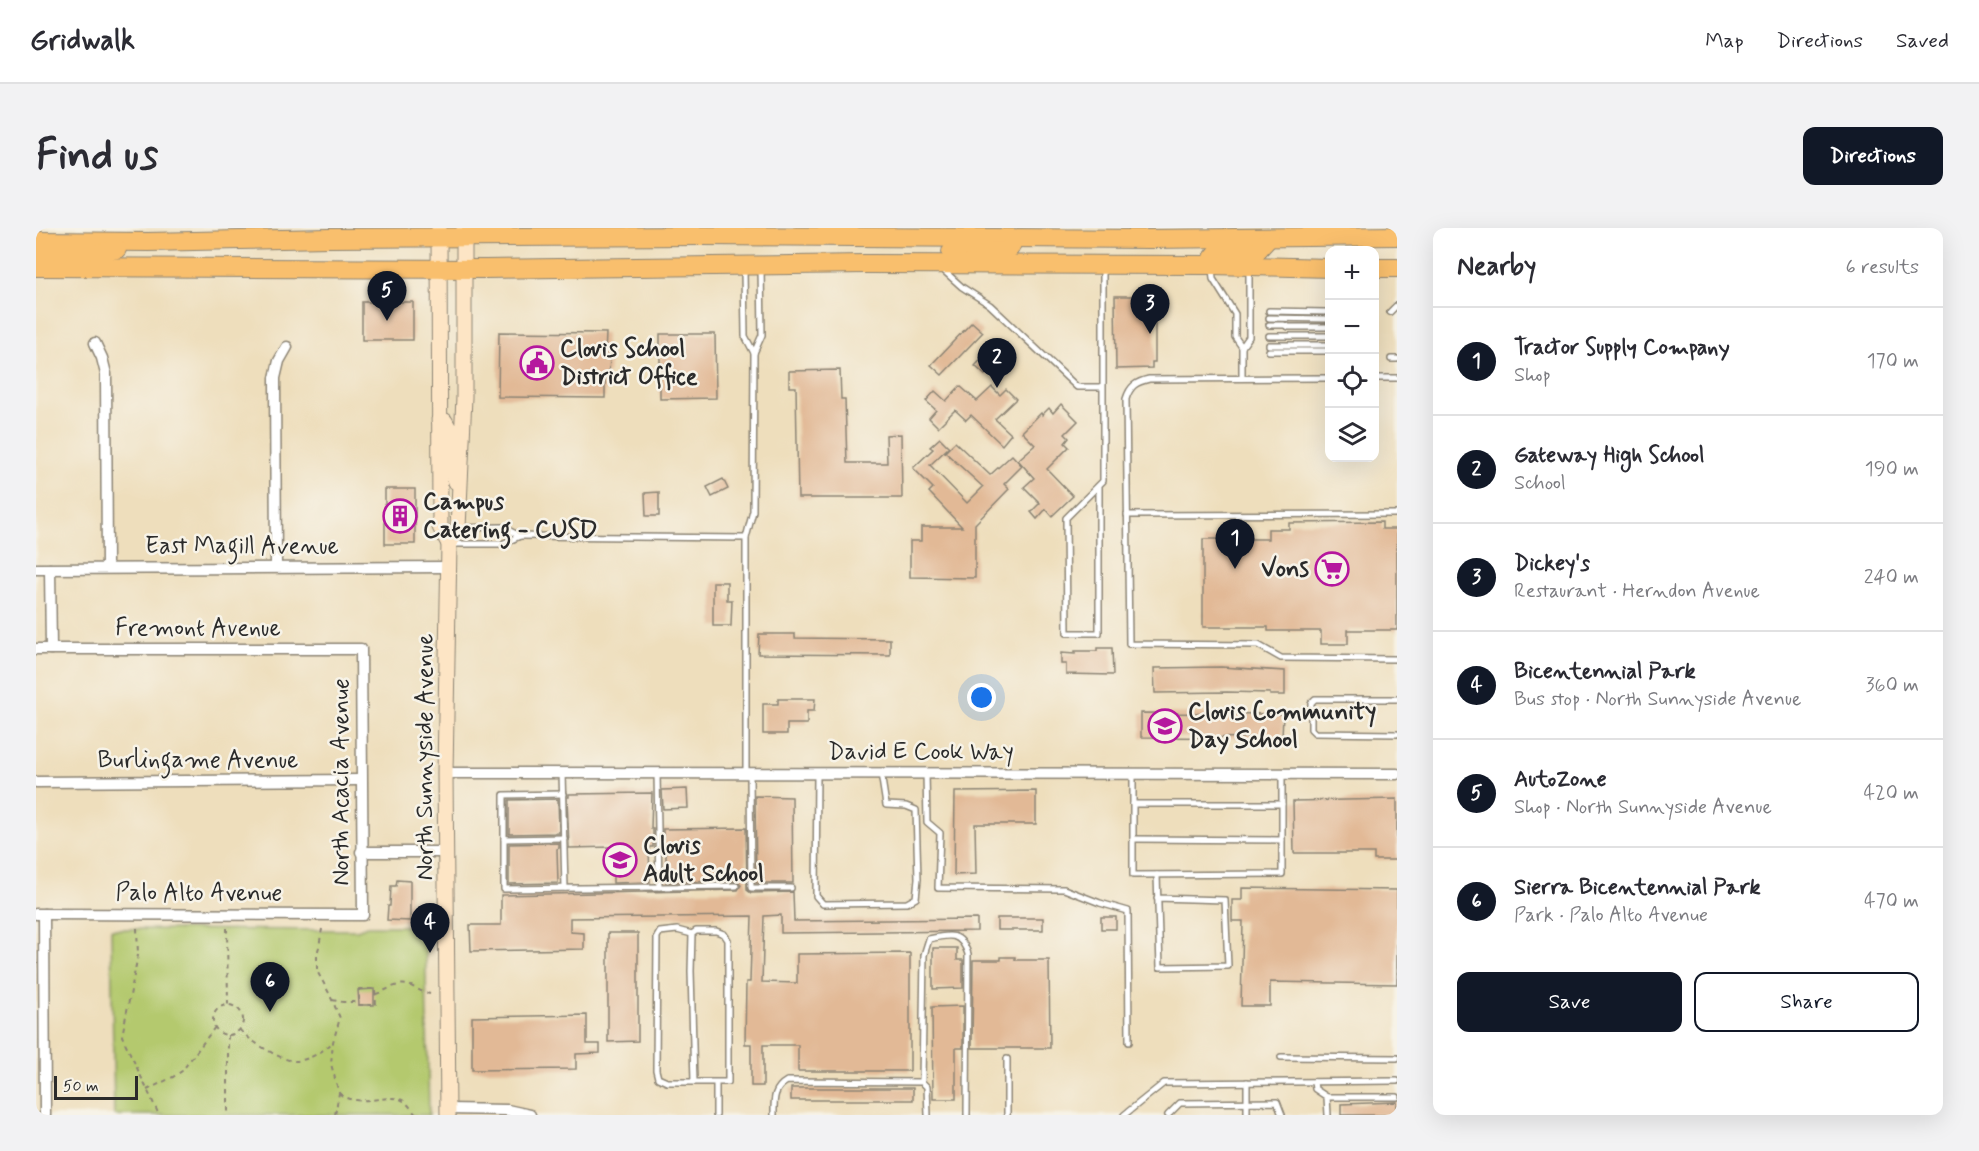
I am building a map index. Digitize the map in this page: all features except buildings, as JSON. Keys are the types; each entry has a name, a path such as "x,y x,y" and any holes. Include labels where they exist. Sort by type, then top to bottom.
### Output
{"main road":[{"path":"36,241 148,242 262,234 707,232 1274,233 1397,236"},
{"name":"North Sunnyside Avenue","path":"439,233 440,527 449,544 445,773 448,1112"},
{"name":"North Sunnyside Avenue","path":"449,544 458,528 464,397 464,233"},
{"path":"866,264 927,252 999,252 1010,248 1014,233"},
{"path":"1212,265 1213,258 1218,252 1256,252 1274,233"},
{"path":"36,254 92,254 148,242"},
{"path":"36,267 463,268 938,264 1325,268"},
{"path":"1379,268 1397,268"},
{"path":"439,420 445,421 451,432 450,462 459,490"}],"street":[{"path":"95,343 106,374 107,568"},
{"path":"276,567 275,378 279,361 287,347"},
{"name":"East Magill Avenue","path":"36,569 449,567"},
{"path":"50,569 51,649"},
{"name":"Fremont Avenue","path":"36,649 361,649"},
{"name":"North Acacia Avenue","path":"361,649 363,915"},
{"name":"David E Cook Way","path":"445,773 1397,774"},
{"name":"Burlingame Avenue","path":"36,782 361,780"},
{"path":"361,852 446,852"},
{"path":"40,914 40,1043 45,1115"},
{"name":"Palo Alto Avenue","path":"40,914 363,915"},
{"path":"448,1112 507,1110 530,1115"}],"lane":[{"path":"938,264 962,287 990,305 1077,387 1102,387"},
{"path":"752,265 745,336 754,353"},
{"path":"752,265 762,335 754,353 753,512 746,538 751,888 791,888"},
{"path":"1099,486 1099,633 1067,633 1066,518 1103,481 1103,265"},
{"path":"1212,265 1213,279 1235,314 1236,337 1242,347 1242,378"},
{"path":"1242,347 1249,337 1249,266"},
{"path":"1390,312 1397,305"},
{"path":"1269,318 1325,312"},
{"path":"1269,318 1325,319"},
{"path":"1269,318 1289,327 1325,327"},
{"path":"1269,336 1325,336"},
{"path":"1269,348 1325,348"},
{"path":"1325,378 1149,379 1137,382 1129,389 1126,399 1129,644 1258,645 1281,658 1397,659"},
{"path":"1379,378 1397,378"},
{"path":"1127,515 1397,514"},
{"path":"458,528 502,527 519,536"},
{"path":"449,544 502,544 519,536 746,538"},
{"path":"1397,699 1315,699 1311,703 1311,729 1315,733 1397,734"},
{"path":"562,773 565,888"},
{"path":"657,773 659,887"},
{"path":"817,773 816,896 823,904 907,903 916,898 918,879 916,810 906,806 886,805 881,773"},
{"path":"926,773 927,822 940,833 938,888 1064,889 1128,911 1129,1042"},
{"path":"1133,774 1133,875 1282,874 1282,774"},
{"path":"562,794 504,795 504,889 736,886"},
{"path":"1133,804 1282,804"},
{"path":"504,839 564,838"},
{"path":"1133,839 1282,840"},
{"path":"1157,875 1157,898 1160,967 1228,966 1225,900 1157,898"},
{"path":"677,930 692,934 696,931 716,931 724,934 728,940 728,1082 694,1082 667,1082 658,1078 656,1070 657,937 660,932 677,930"},
{"path":"692,934 694,1082"},
{"path":"922,1082 924,955 929,939 940,936 957,937 964,942 968,954 967,1115"},
{"path":"1281,1057 1397,1058"},
{"path":"1007,1059 1007,1115"},
{"path":"774,1115 775,1093 779,1086 787,1081 922,1082 927,1087 928,1115"},
{"path":"1124,1115 1164,1083 1397,1081"},
{"path":"1247,1082 1247,1115"},
{"path":"1314,1082 1315,1089 1327,1097 1397,1097"},
{"path":"716,1083 716,1115"},
{"path":"1327,1097 1328,1115"},
{"path":"1168,1115 1180,1103 1247,1102 1277,1102 1282,1115"}],"path":[{"path":"137,928 138,955 122,1036 159,1115"},
{"path":"227,928 228,1005"},
{"path":"321,929 317,971 338,1012"},
{"path":"376,994 406,984 430,994"},
{"path":"375,989 376,994 376,1005 359,1005 359,990 375,989"},
{"path":"332,999 359,1002"},
{"path":"335,1115 339,1094 331,1064 333,1042 339,1025 339,1006 352,1002"},
{"path":"228,1005 237,1009 243,1021 240,1029 232,1035 220,1033 214,1027 215,1012 228,1005"},
{"path":"147,1090 182,1071 214,1027"},
{"path":"240,1029 251,1040 287,1059 296,1061 325,1050 333,1042"},
{"path":"228,1035 228,1115"},
{"path":"339,1094 352,1100 400,1099 416,1115"}],"green space":[{"path":"367,926 425,926 429,1115 114,1115 111,929 357,930"}],"place":[{"name":"AutoZone","path":"387,321"},
{"name":"Dickey's","path":"1150,334"},
{"name":"Clovis School District Office","path":"537,363"},
{"name":"Gateway High School","path":"997,388"},
{"name":"Campus Catering - CUSD","path":"400,516"},
{"name":"Tractor Supply Company","path":"1235,569"},
{"name":"Vons","path":"1332,569"},
{"name":"Clovis Community Day School","path":"1165,726"},
{"name":"Clovis Adult School","path":"620,860"},
{"name":"Bicentennial Park","path":"430,953"},
{"name":"Sierra Bicentennial Park","path":"270,1012"}]}
